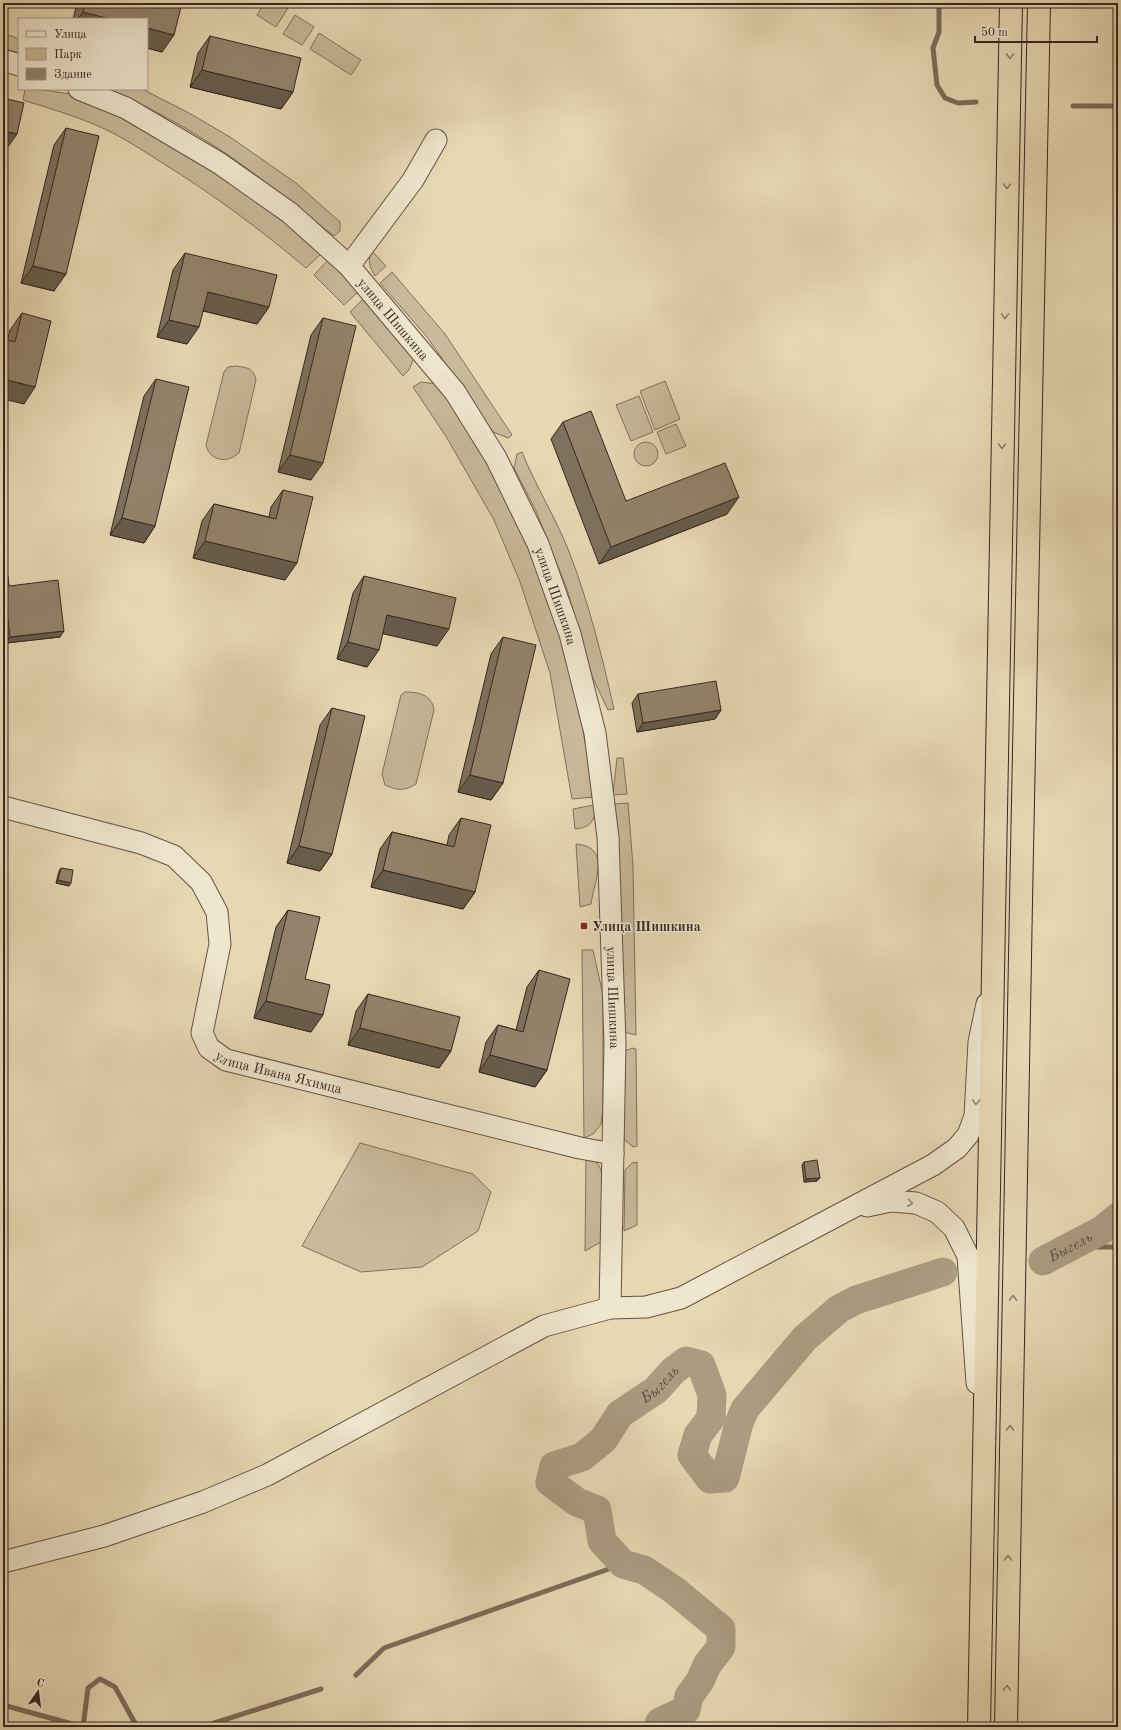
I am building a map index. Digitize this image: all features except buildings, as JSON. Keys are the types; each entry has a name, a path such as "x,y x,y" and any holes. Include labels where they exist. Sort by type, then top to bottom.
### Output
{"highway":[{"path":"979,1727 1011,3"},
{"path":"1006,1727 1039,3"}],"street":[{"path":"3,60 18,65"},
{"name":"улица Шишкина","path":"81,90 126,108 219,163 290,213 349,266 455,392 496,458 538,544 570,634 595,733 608,837 615,1043 610,1308"},
{"path":"349,266 413,180 436,140"},
{"name":"улица Ивана Яхимца","path":"3,806 140,843 174,856 201,882 217,912 220,944 202,1033 209,1048 226,1060 580,1148 613,1154"},
{"path":"3,1562 104,1536 204,1502 267,1475 544,1326 610,1308 646,1307 681,1298 933,1165 957,1148 968,1135 975,1116 979,1042 992,980"},
{"path":"844,1211 891,1201 916,1203 937,1212 954,1228 968,1256 983,1458"}],"green space":[{"path":"265,3 280,3 288,8 276,27 257,15"},
{"path":"295,15 314,27 302,45 283,34"},
{"path":"3,33 18,39 18,53 3,48"},
{"path":"319,33 361,60 351,75 310,49"},
{"path":"25,90 44,90 77,95 164,138 208,166 292,227 322,253 306,268 237,213 183,176 131,144 107,130 89,122 23,100"},
{"path":"110,90 144,90 189,113 230,137 296,183 340,222 340,231 334,236 269,185 218,148 189,130"},
{"path":"371,250 386,266 375,276 371,270 370,264"},
{"path":"328,260 359,291 344,305 314,275"},
{"path":"392,272 445,334 512,435 508,438 493,432 427,337 380,283"},
{"path":"366,296 414,358 409,370 403,376 350,312"},
{"path":"236,366 251,370 256,380 239,453 229,459 224,460 211,455 206,445 224,372 228,367"},
{"path":"665,381 680,419 655,430 640,391"},
{"path":"421,382 437,384 460,416 504,493 533,558 559,626 582,724 594,797 572,799 550,673 520,582 494,520 447,438 413,387"},
{"path":"639,396 653,432 631,441 616,405"},
{"path":"676,424 686,446 666,454 657,432"},
{"path":"646,442 654,446 658,454 654,462 646,466 638,462 634,454 638,446"},
{"path":"522,452 570,554 577,573 595,630 614,709 608,710 592,676 567,589 536,511 514,468 517,454"},
{"path":"405,692 424,695 431,701 434,710 416,784 405,789 401,789 385,785 382,774 401,695"},
{"path":"617,758 623,758 627,794 613,795"},
{"path":"628,803 633,866 636,1035 624,1032 613,804"},
{"path":"594,805 595,810 591,822 585,827 575,829 573,809"},
{"path":"576,844 587,846 594,851 598,866 591,904 580,907"},
{"path":"582,950 593,950 603,995 603,1109 601,1124 593,1134 584,1138"},
{"path":"632,1048 636,1049 637,1146 633,1147 625,1140 623,1134 625,1051"},
{"path":"360,1143 473,1174 491,1192 478,1231 422,1267 361,1272 302,1246"},
{"path":"586,1157 597,1163 602,1174 601,1242 585,1251"},
{"path":"637,1162 637,1225 624,1231 625,1170 632,1163"}],"waterway":[{"path":"939,3 939,32 933,48 937,85 945,98 958,103 976,102"},
{"path":"1073,106 1118,106"},
{"name":"Быгель","path":"1043,1261 1102,1230 1118,1217"},
{"path":"1069,1247 1118,1247"},
{"name":"Быгель","path":"658,1727 660,1722 686,1710 689,1696 700,1681 707,1665 721,1647 721,1629 674,1590 644,1570 623,1564 602,1541 597,1510 577,1502 550,1482 554,1466 582,1457 603,1440 620,1414 656,1390 673,1371 686,1361 701,1365 712,1395 711,1418 698,1435 692,1455 710,1479 725,1478 739,1423 745,1409 805,1338 839,1309 856,1300 943,1272"},
{"path":"356,1675 384,1648 623,1564"},
{"path":"83,1727 88,1688 100,1679 115,1687 136,1725 205,1726 321,1689"},
{"path":"3,1705 83,1727"}],"place":[{"name":"Улица Шишкина","path":"584,926"}]}
